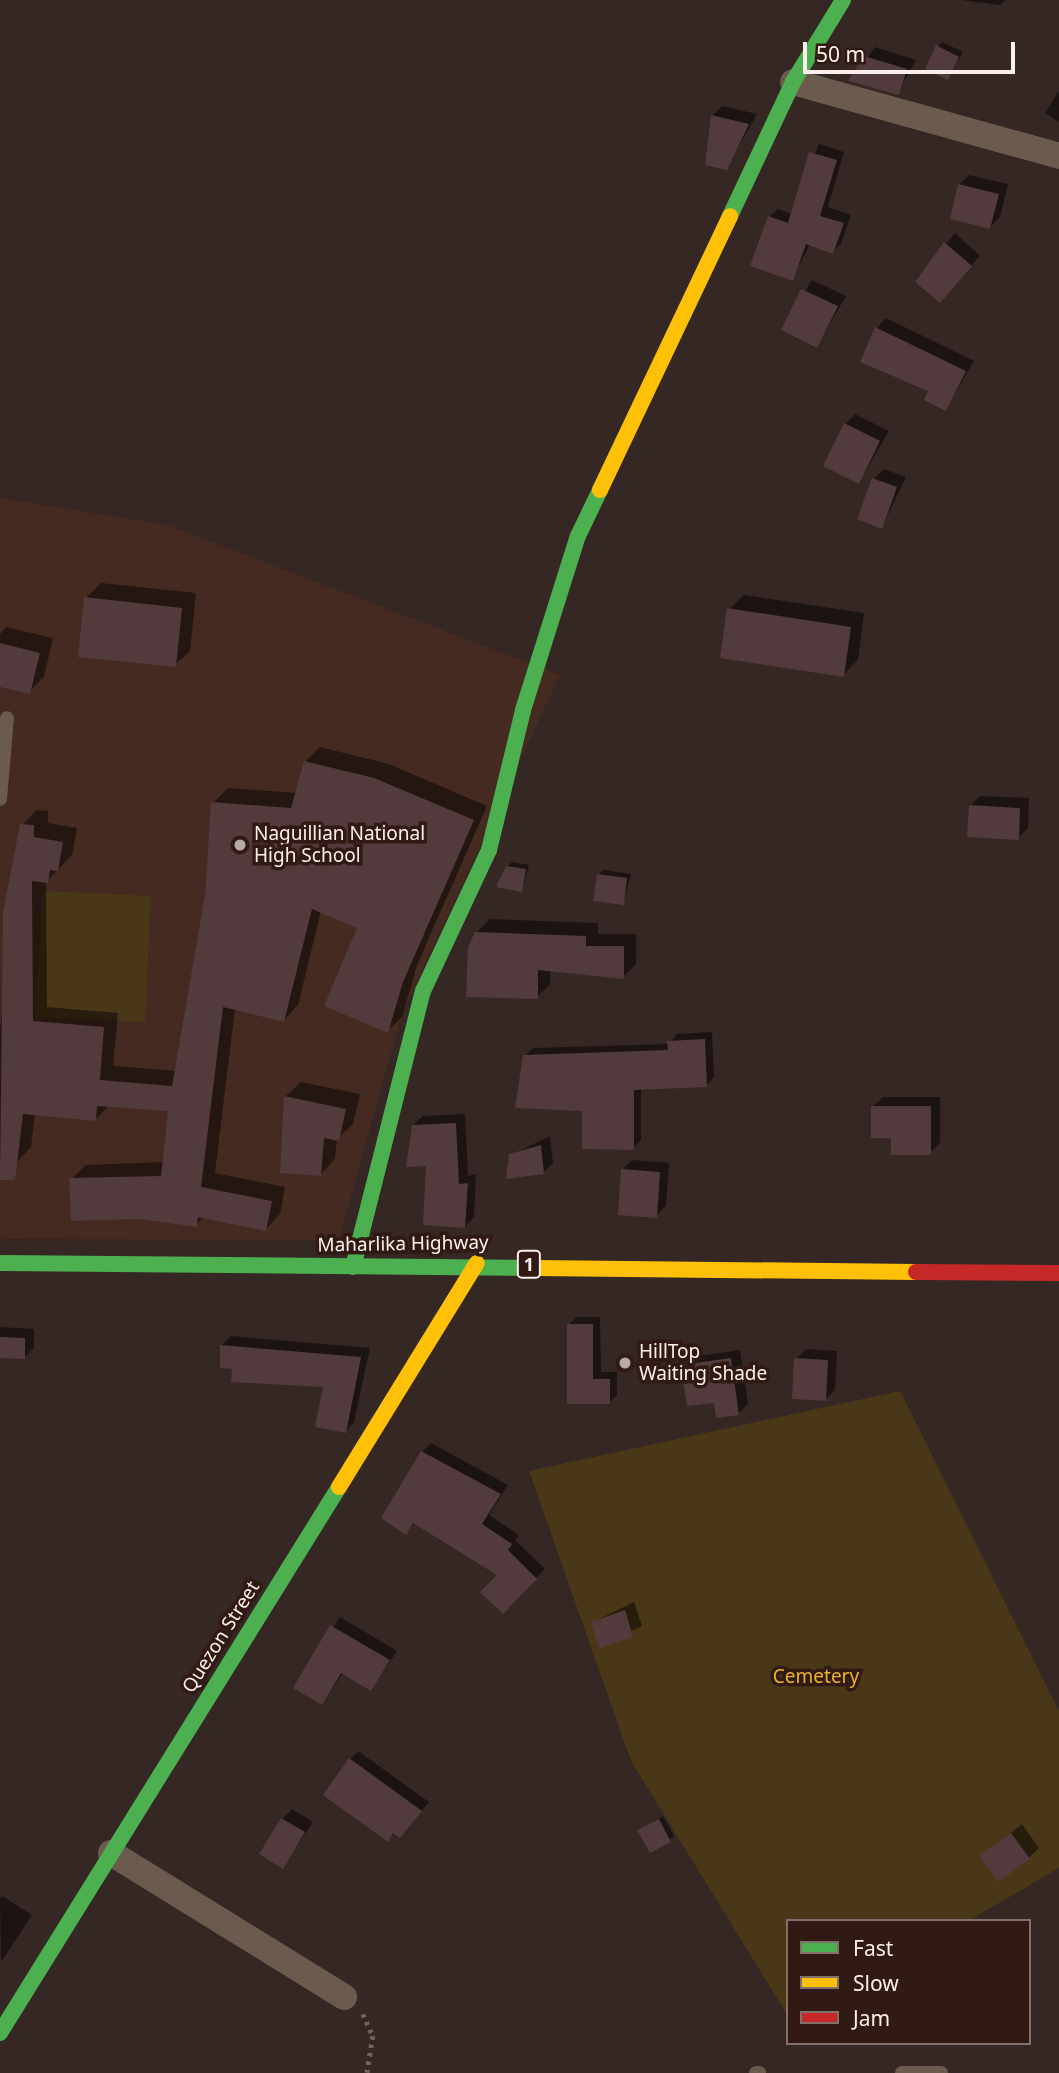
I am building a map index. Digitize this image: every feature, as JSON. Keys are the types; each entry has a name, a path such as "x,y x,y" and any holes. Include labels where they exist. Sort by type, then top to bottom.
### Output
{"main road":[{"path":"353,1267 423,991 489,850 523,710 578,536 793,82 843,0"},
{"name":"Maharlika Highway","path":"0,1263 353,1267 477,1263 1059,1273"},
{"name":"Quezon Street","path":"0,2032 477,1263"}],"street":[{"path":"793,82 1059,156"},
{"path":"111,1853 344,1997"}],"lane":[{"path":"0,799 7,718"},
{"path":"902,2073 941,2073"}],"path":[{"path":"344,1997 373,2036 367,2073"}],"shaded area":[{"name":"Naguillian National High School","path":"0,498 168,525 560,675 402,1014 339,1240 0,1239"}],"green space":[{"path":"42,891 151,896 145,1022 36,1017"},
{"name":"Cemetery","path":"900,1391 1059,1711 1059,1868 971,1919 786,1919 786,2013 631,1761 529,1471"}],"building":[{"path":"936,45 959,57 948,80 925,69"},
{"path":"864,56 907,69 899,95 848,81"},
{"path":"711,115 749,124 727,170 705,165"},
{"path":"809,152 837,160 820,216 844,223 833,254 806,244 793,281 750,266 768,216 788,223"},
{"path":"958,184 999,194 990,229 950,219"},
{"path":"944,242 972,266 940,303 915,282"},
{"path":"801,289 838,306 817,348 781,330"},
{"path":"875,327 966,371 946,411 924,400 928,391 860,362"},
{"path":"844,423 880,441 859,484 823,466"},
{"path":"872,478 897,487 882,529 857,519"},
{"path":"84,597 182,608 176,667 78,657"},
{"path":"727,608 851,627 844,677 720,658"},
{"path":"0,643 40,653 30,694 0,687"},
{"path":"304,761 374,778 474,820 403,982 388,1033 324,1006 357,928 312,909 284,1022 223,1007 201,1187 272,1201 266,1231 198,1217 197,1227 140,1219 71,1221 69,1178 161,1176 168,1111 97,1106 96,1121 23,1114 15,1180 0,1180 3,913 20,824 34,825 34,837 63,842 58,871 50,870 48,883 32,881 33,1021 104,1027 100,1080 172,1086 205,895 211,802 291,808"},
{"path":"969,805 1020,808 1019,840 967,837"},
{"path":"506,866 526,869 522,892 496,887"},
{"path":"597,874 627,878 624,905 593,901"},
{"path":"475,932 586,936 586,946 624,946 624,979 538,970 538,999 466,997 468,947"},
{"path":"705,1039 707,1087 634,1090 634,1150 582,1149 582,1111 515,1108 523,1055 668,1050 667,1041"},
{"path":"284,1096 346,1109 339,1141 324,1138 321,1176 280,1173"},
{"path":"871,1106 931,1106 931,1155 891,1155 891,1138 871,1138"},
{"path":"456,1123 459,1184 468,1183 465,1228 423,1225 426,1166 406,1167 412,1125"},
{"path":"541,1145 544,1174 506,1179 509,1154"},
{"path":"621,1169 660,1172 657,1218 618,1215"},
{"path":"567,1324 593,1324 593,1379 610,1379 610,1404 567,1404"},
{"path":"0,1337 25,1338 25,1359 0,1358"},
{"path":"220,1345 361,1357 346,1433 315,1427 323,1387 231,1382 232,1369 220,1368"},
{"path":"731,1358 739,1415 716,1418 714,1403 687,1406 681,1365"},
{"path":"794,1358 828,1360 826,1401 792,1399"},
{"path":"421,1451 501,1494 482,1524 512,1544 508,1550 537,1579 503,1614 480,1592 497,1575 413,1523 406,1535 381,1518"},
{"path":"625,1610 633,1637 599,1648 591,1622"},
{"path":"330,1625 390,1660 371,1691 341,1673 322,1705 293,1688"},
{"path":"349,1758 422,1811 400,1838 393,1833 388,1842 323,1795"},
{"path":"281,1818 305,1832 283,1869 259,1854"},
{"path":"659,1819 671,1842 650,1853 637,1830"},
{"path":"1011,1833 1030,1859 998,1882 979,1856"}],"traffic: fast":[{"path":"730,216 793,82 843,0"},
{"path":"353,1267 423,991 489,850 523,710 578,536 600,490"},
{"path":"0,1263 536,1268"},
{"path":"0,2033 339,1487"}],"traffic: slow":[{"path":"600,490 730,216"},
{"path":"339,1487 477,1263"},
{"path":"536,1268 916,1272"}],"traffic: jam":[{"path":"916,1272 1059,1273"}],"place":[{"name":"Naguillian National High School","path":"240,845"},
{"name":"HillTop Waiting Shade","path":"625,1363"}]}
